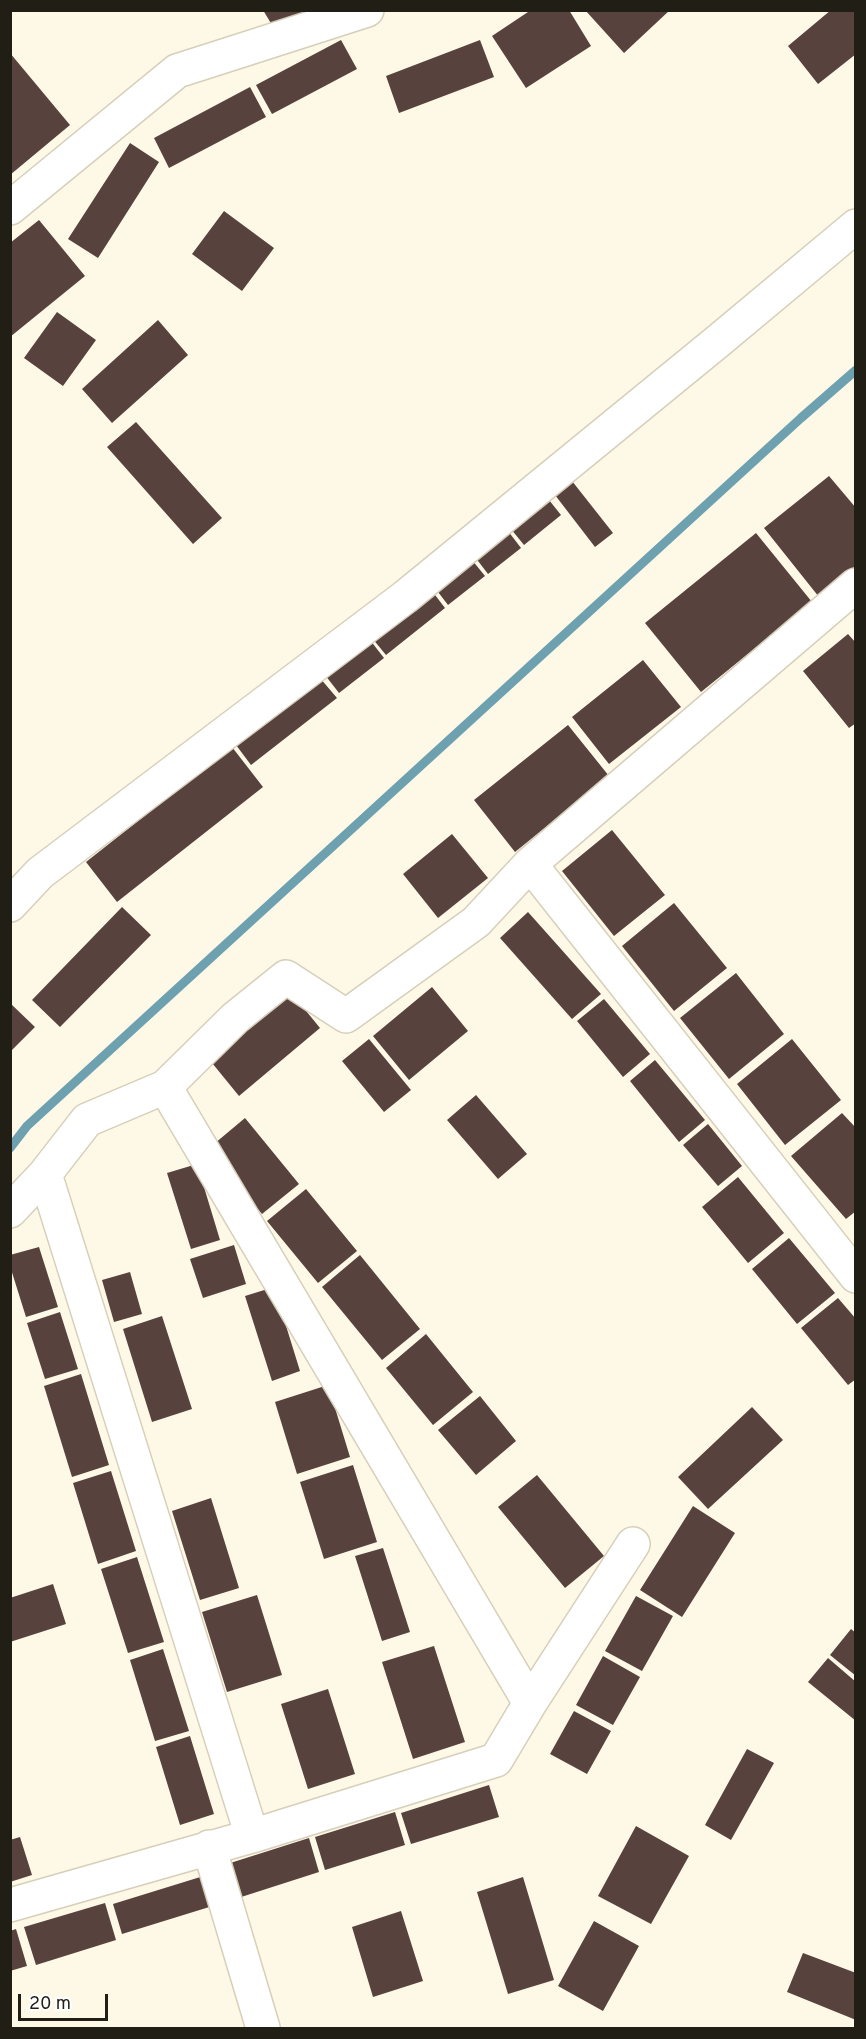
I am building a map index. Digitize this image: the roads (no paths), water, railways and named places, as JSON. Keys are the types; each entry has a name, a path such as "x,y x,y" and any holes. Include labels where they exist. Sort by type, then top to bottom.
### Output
{"street":[{"path":"10,208 177,71 367,10"},
{"path":"10,905 40,873 405,597 855,226"},
{"path":"10,1211 45,1174 87,1120 165,1087 235,1018 286,977 346,1016 476,922 530,864 851,599"},
{"path":"530,864 855,1276"},
{"path":"165,1087 530,1703"},
{"path":"45,1174 252,1836"},
{"path":"10,1905 252,1836 495,1761 633,1544"},
{"path":"209,1847 263,2028"}],"waterway":[{"path":"10,1148 27,1126 856,370"}]}
